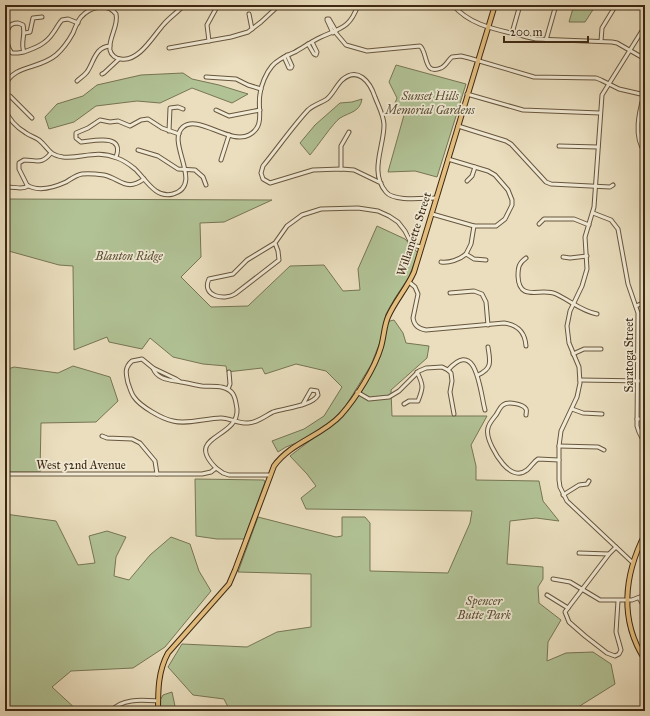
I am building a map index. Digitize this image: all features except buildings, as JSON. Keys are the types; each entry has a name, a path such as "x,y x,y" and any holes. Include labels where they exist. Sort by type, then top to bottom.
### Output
{"main road":[{"name":"Willamette Street","path":"158,711 158,689 162,663 168,653 229,584 270,475 277,462 286,452 324,430 336,420 346,409 373,366 377,357 386,322 392,308 414,272 495,5"},
{"path":"645,534 632,563 627,600 630,626 645,660"}],"street":[{"path":"5,85 10,76 16,72 39,65 56,54 68,42 78,23 88,11 104,6 111,9 116,16 116,25 110,46 112,54 117,59 130,59 141,52 170,17 184,5"},
{"path":"209,41 207,25 218,5"},
{"path":"169,48 238,35 252,29 271,14 277,5"},
{"path":"5,109 12,123 39,140 51,153 63,157 106,154 116,157 133,167 151,187 160,193 171,194 177,192 183,186 186,178 179,144 179,134 184,126 197,124 229,135 248,136 254,132 260,121 261,89 272,66 285,56 335,32 350,21 358,5"},
{"path":"453,5 467,18 474,22 536,40 601,41 617,43 645,59"},
{"path":"512,33 520,5"},
{"path":"546,40 556,5"},
{"path":"601,41 602,28 616,5"},
{"path":"249,14 252,29"},
{"path":"25,33 30,32 31,21 33,18 42,17"},
{"path":"24,52 22,43 25,33 23,25 20,23 12,24 8,30 8,47 9,51 16,54 24,52 47,41 62,20 68,19 78,23"},
{"path":"632,563 567,501 563,494 559,480 559,446 561,431 572,409 578,392 580,380 578,367 569,343 567,326 568,316 585,278 587,269 585,237 593,213 602,95 645,26"},
{"path":"335,32 346,45 367,51 420,46 424,50 426,63 434,69 443,67 451,58 465,57 528,76 596,78 619,89 644,95 640,109 638,135 640,146 645,152"},
{"path":"77,81 87,72 98,50 110,46"},
{"path":"102,74 120,59"},
{"path":"206,76 219,79 234,78 261,89"},
{"path":"373,179 379,180 378,160 384,124 372,89 366,79 357,76 350,76 343,80 326,99 309,109 263,166 261,173 264,181 272,183 311,170 354,170 381,183"},
{"path":"5,94 10,96 32,118"},
{"path":"468,94 523,110 600,113"},
{"path":"169,131 170,108 178,107 183,109"},
{"path":"216,110 231,116 260,110"},
{"path":"116,157 118,150 116,145 112,142 103,140 80,142 76,138 76,133 88,128 100,120 120,122 132,126 144,119 151,120 162,128 179,134"},
{"path":"458,126 506,141 511,144 546,182 551,184 610,187 613,185"},
{"path":"341,169 341,146 349,132"},
{"path":"221,160 229,135"},
{"path":"559,146 598,147"},
{"path":"138,150 158,156 176,168 196,170 203,177 206,185"},
{"path":"28,186 19,169 19,163 24,160 42,162 51,153"},
{"path":"432,214 474,226 496,226 501,223 510,209 512,200 508,190 495,175 488,171 448,159"},
{"path":"467,181 472,176 475,167"},
{"path":"5,188 24,188 28,186 37,188 50,187 86,174 105,176 128,185 134,185 144,179"},
{"path":"379,174 381,183 390,196 395,198 436,198"},
{"path":"275,243 279,260 234,295 224,298 213,295 209,289 208,280 233,274 248,259 275,243 287,226 309,212 326,208 358,208 378,211 394,219 405,231 412,245 421,247"},
{"name":"Saratoga Street","path":"593,213 611,220 618,229 628,284 636,306 639,321 637,419 639,432 645,444"},
{"path":"539,224 544,219 572,219 589,225"},
{"path":"440,262 448,262 460,258 466,254 471,244 474,226"},
{"path":"466,254 474,259 486,260"},
{"path":"563,257 570,258 587,256"},
{"path":"526,258 519,264 518,268 518,282 522,289 529,292 553,293 584,310 598,314"},
{"path":"409,282 415,287 418,294 418,302 413,318 415,325 418,327 426,330 488,324 511,324 517,326 524,335 526,346"},
{"path":"450,293 474,291 480,293 486,300 488,324"},
{"path":"636,306 645,302"},
{"path":"478,375 485,372 489,366 488,347"},
{"path":"573,354 584,349 601,349"},
{"path":"270,475 232,475 223,473 216,468 206,455 208,444 212,439 230,427 234,421 237,414 235,400 228,389 222,387 199,386 179,381 176,378 153,368 143,360 137,359 130,363 126,369 126,377 134,398 142,405 172,421 183,422 223,418 234,421 250,423 273,412 303,404 316,399 318,395 317,392 311,390 303,404"},
{"path":"448,370 457,361 465,360 473,365 478,375 485,410"},
{"path":"357,392 369,399 390,397 399,391 417,372 426,368 438,367 448,370 451,373 452,381 450,392 454,414"},
{"path":"228,389 230,384 229,372"},
{"path":"404,404 409,401 418,401 422,390 422,383 417,372"},
{"path":"580,380 645,381"},
{"path":"526,415 526,410 524,407 513,403 505,404 488,426 488,435 499,459 506,468 512,472 518,473 523,472 538,459 559,460"},
{"path":"572,409 587,414 602,414"},
{"path":"637,419 645,419"},
{"path":"102,436 107,438 132,439 140,443 155,460 157,474"},
{"path":"559,446 598,447 604,450"},
{"name":"West 52nd Avenue","path":"5,474 205,474 216,468"},
{"path":"563,494 579,485 587,484 589,481"},
{"path":"640,545 645,547"},
{"path":"616,547 565,612 569,622 607,653 615,656 619,654 621,650 616,632 618,601"},
{"path":"579,553 609,554"},
{"path":"553,579 570,582 600,600 636,600 645,595"},
{"path":"546,595 568,608"},
{"path":"639,598 645,608"},
{"path":"111,711 115,706 125,702 139,700 158,701"}],"green space":[{"path":"574,5 596,5 585,22 569,22"},
{"name":"Sunset Hills Memorial Gardens","path":"396,65 466,84 437,177 415,171 388,172 404,115 392,111 397,98 389,82"},
{"path":"183,73 192,79 248,94 232,103 192,88 160,103 137,101 96,106 74,122 49,129 45,117 57,104 83,96 97,85 141,75"},
{"path":"362,99 357,109 337,121 310,155 300,143 315,125 340,103"},
{"name":"Blanton Ridge","path":"5,199 272,200 224,222 200,223 201,257 181,277 211,307 248,306 290,266 324,265 343,291 360,290 358,269 377,226 405,239 418,253 409,277 386,314 380,342 371,365 345,407 327,425 299,442 278,452 272,441 304,429 324,416 342,387 326,371 296,364 265,374 262,368 227,372 226,366 203,364 173,357 150,338 142,349 109,342 107,337 74,350 73,266 59,265 5,250"},
{"name":"Spencer Butte Park","path":"394,320 403,333 406,343 429,346 427,358 391,390 392,416 487,416 471,445 476,466 476,480 539,481 543,501 559,521 536,518 510,521 507,564 543,567 543,579 538,587 539,603 561,620 548,642 547,661 566,653 593,652 611,664 615,684 574,711 230,711 224,699 193,695 168,667 182,644 247,647 277,632 311,627 311,574 238,572 258,517 336,537 342,536 342,517 365,517 370,523 370,571 448,573 470,523 472,511 306,509 301,498 316,486 290,456 333,423 341,415 373,366 386,322"},
{"path":"73,366 110,377 118,401 96,422 41,423 40,472 5,472 5,370 14,367 58,373"},
{"path":"195,479 264,480 265,482 244,539 217,539 196,536"},
{"path":"5,514 56,521 78,565 95,563 89,536 107,531 126,537 116,557 114,576 129,580 150,555 171,537 190,544 199,571 211,591 165,647 133,668 71,671 52,687 78,711 5,711"},
{"path":"172,692 176,711 154,711 163,695"}]}
